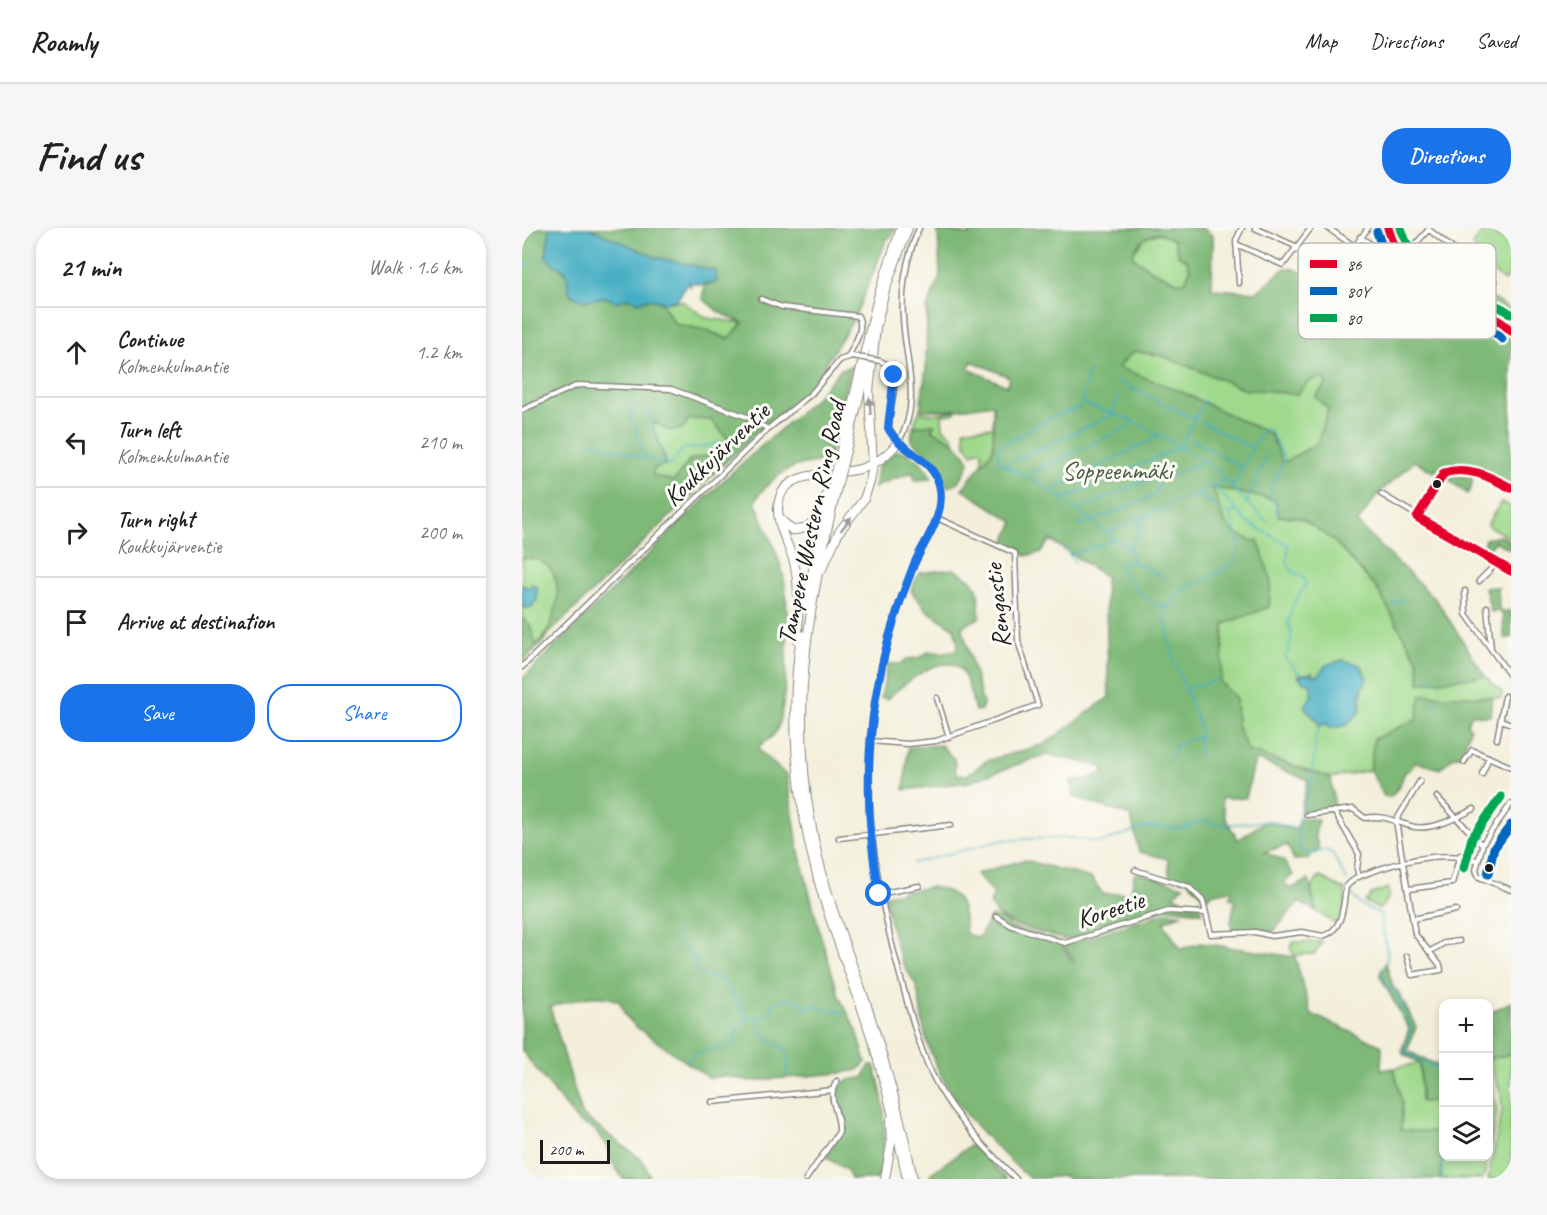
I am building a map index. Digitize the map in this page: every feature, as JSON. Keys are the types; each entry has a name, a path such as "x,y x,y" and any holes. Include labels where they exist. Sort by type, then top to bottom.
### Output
{"highway":[{"name":"Tampere Western Ring Road","path":"840,467 877,302 901,228"},
{"name":"Tampere Western Ring Road","path":"907,1179 889,1098 860,1004 827,911 809,841 796,743 798,653 807,591 876,327 892,270 908,228"},
{"path":"812,596 831,546 866,495 873,465 869,392 876,327"},
{"path":"798,653 797,581 779,518 780,496 795,480 813,475 855,471 873,465 886,456 899,441"},
{"name":"Tampere Western Ring Road","path":"835,479 812,596 802,686 802,742 809,812 822,875 879,1044 913,1179"},
{"path":"779,518 792,530 806,528 817,515 835,479"},
{"path":"885,1179 891,1144 889,1098"},
{"path":"906,1145 919,1179"}],"main road":[{"path":"1388,228 1393,243"},
{"path":"1496,318 1511,331"}],"street":[{"path":"899,441 906,427 911,402 903,324 904,281 919,228"},
{"path":"1239,283 1236,244 1242,228"},
{"path":"1236,244 1285,264 1297,248 1255,228"},
{"path":"1300,243 1311,228"},
{"path":"1328,228 1350,243"},
{"path":"1356,243 1368,228"},
{"path":"1416,243 1429,229 1446,243"},
{"path":"1360,237 1369,243"},
{"path":"761,299 782,307 858,316 861,322 860,332 850,356 880,361 888,365 894,375 888,424 891,432 928,464 937,478 941,499 938,518 914,565 893,625 879,678 870,741 871,833 879,894 920,1044 938,1085 957,1116 1017,1179"},
{"name":"Koukkujärventie","path":"522,667 768,429 811,394 840,360 850,356"},
{"path":"522,410 584,384 671,389 747,417 768,429"},
{"path":"1417,517 1444,473 1449,471 1474,472 1511,488"},
{"path":"1381,494 1511,571"},
{"name":"Rengastie","path":"870,741 915,744 949,737 1034,708 1038,702 1019,647 1015,553 938,518"},
{"path":"1479,581 1497,563"},
{"path":"1465,591 1466,614 1511,676"},
{"path":"1487,607 1491,650"},
{"path":"1497,739 1505,696"},
{"path":"936,698 949,737"},
{"path":"1501,720 1511,723"},
{"path":"1464,762 1471,750 1511,767"},
{"path":"1482,774 1489,757"},
{"path":"1407,956 1409,973 1412,975 1440,972 1441,966 1417,938 1396,821 1420,781"},
{"path":"1437,797 1482,845"},
{"path":"1511,804 1482,845 1476,871 1479,876 1511,890"},
{"path":"1307,815 1353,809 1365,818 1379,816 1420,827 1455,818 1474,809"},
{"path":"1334,811 1359,854 1357,869 1359,876"},
{"path":"839,838 951,825"},
{"path":"1135,870 1186,885 1201,897 1211,934 1255,932 1272,936 1302,933 1323,936 1334,929 1344,912 1346,887 1359,876 1434,856 1460,855 1477,860"},
{"path":"1409,889 1452,882 1460,855"},
{"path":"879,894 919,886"},
{"path":"1413,919 1456,910"},
{"name":"Koreetie","path":"996,916 1012,926 1065,943 1168,911 1205,913"},
{"path":"1429,952 1444,943 1459,941"},
{"path":"807,1179 839,1132 840,1123 832,1105 832,1090 837,1081"},
{"path":"712,1102 832,1090"}],"green space":[{"path":"522,228 550,228 546,256 567,274 571,296 585,301 598,297 655,300 662,303 675,324 709,331 728,339 743,323 719,312 702,298 705,285 717,282 712,270 655,257 589,228 895,228 892,236 887,239 855,317 808,392 760,429 522,660 522,618 530,625 536,645 545,635 552,621 558,592 549,568 538,560 522,558","holes":["689,419 711,420 730,441 706,456 690,460 674,481 653,476 654,468 666,465 653,425 655,422 669,431 683,429"]},
{"name":"Soppeenmäki","path":"964,228 1202,228 1213,236 1212,289 1257,292 1285,268 1298,271 1298,339 1496,339 1496,322 1511,341 1511,485 1483,472 1465,468 1437,469 1434,472 1415,461 1378,494 1357,523 1437,601 1485,676 1420,683 1418,661 1377,589 1333,540 1301,518 1278,516 1275,500 1212,487 1222,516 1229,528 1249,540 1258,540 1271,580 1269,607 1224,624 1221,683 1236,698 1237,726 1248,751 1331,778 1335,810 1300,813 1308,780 1255,759 1246,798 1221,798 1225,818 1238,840 1265,821 1296,830 1300,818 1318,819 1315,835 1319,849 1307,859 1294,860 1287,845 1264,852 1283,860 1293,875 1284,882 1290,889 1309,880 1316,911 1299,902 1273,932 1232,929 1235,899 1229,898 1233,890 1214,893 1205,898 1188,881 1169,877 1168,859 1139,852 1131,816 1074,797 1071,780 1088,779 1103,773 1103,767 1047,754 969,782 904,790 908,747 941,745 954,759 956,775 967,775 986,761 1045,744 1109,697 1105,576 1050,540 1041,552 1026,556 1019,549 1004,544 1014,522 962,489 993,450 993,404 952,410 920,410 926,369 927,309 940,276 938,229 969,235 970,232","holes":["1159,233 1174,240 1178,255 1187,260 1190,269 1186,281 1180,283 1151,270 1133,257 1136,248 1150,236","1134,351 1163,356 1247,390 1296,395 1308,382 1321,377 1327,383 1315,397 1328,409 1318,443 1283,463 1270,434 1182,392 1118,367","972,361 1009,377 1007,386 968,369"]},
{"path":"1486,228 1511,246 1511,273 1504,281 1496,274 1496,243 1474,243"},
{"path":"1160,233 1174,240 1178,255 1187,260 1190,269 1186,281 1180,283 1151,270 1133,257 1133,251 1140,245 1143,238"},
{"path":"682,301 707,318 743,323 728,339 709,331 675,324 662,303"},
{"path":"1496,301 1511,310 1511,325 1496,316"},
{"path":"1134,351 1163,356 1247,390 1296,395 1308,382 1321,377 1327,383 1328,409 1318,443 1283,463 1117,367"},
{"path":"852,366 828,461 796,466 786,471 770,483 755,501 782,570 787,626 786,675 781,717 776,732 760,745 759,750 787,776 799,852 820,933 839,996 857,1031 866,1062 858,1070 841,1073 751,1081 725,1076 709,1078 635,1026 625,1015 620,1002 594,997 550,1007 582,1115 642,1160 650,1175 647,1179 623,1179 613,1164 607,1145 594,1129 578,1122 522,1051 522,679 727,477 817,397 840,370"},
{"path":"957,410 953,414 942,415 943,428 953,436 954,442 930,429 933,424 913,427 919,412 934,414"},
{"path":"689,419 712,420 730,441 706,456 690,460 674,481 652,476 653,468 666,465 653,425"},
{"path":"935,425 931,429 958,446 969,462 964,474 952,486 948,487 931,458 911,440 913,427"},
{"path":"994,427 993,450 982,464 982,452 979,450 972,454 965,443 964,429"},
{"path":"896,451 913,456 932,479 915,480 913,472 880,484 874,489 877,468"},
{"path":"1472,477 1472,486 1467,494 1447,478"},
{"path":"1211,486 1275,500 1277,508 1287,515 1301,518 1333,540 1377,589 1418,661 1420,683 1485,676 1502,692 1501,698 1421,695 1417,719 1374,739 1370,770 1331,778 1248,751 1237,726 1236,698 1221,684 1224,624 1269,607 1254,541 1231,532 1218,509","holes":["1343,660 1363,668 1367,679 1362,689 1360,712 1347,725 1329,728 1327,723 1321,726 1306,709 1312,697 1311,684 1298,677 1299,675 1312,673 1313,676 1320,675 1328,666"]},
{"path":"1501,502 1511,507 1511,539 1487,525"},
{"path":"1500,536 1511,542 1511,550 1495,541 1485,555 1482,552 1485,539"},
{"path":"522,553 536,556 551,569 561,588 553,625 546,639 522,664"},
{"path":"953,569 969,578 979,593 979,618 962,627 983,704 981,710 975,711 966,679 961,670 953,665 944,664 922,672 887,699 881,698 888,664 902,664 906,659 919,658 930,651 940,653 956,650 958,644 954,628 926,610 911,591 919,573"},
{"path":"1498,587 1499,611 1491,612 1485,588"},
{"path":"1499,611 1511,611 1511,638 1504,638 1503,616"},
{"path":"1421,695 1492,697 1490,716 1472,715 1467,723 1470,729 1461,756 1454,756 1440,769 1416,762 1410,770 1405,772 1399,787 1390,797 1384,796 1370,770 1374,739 1417,719"},
{"path":"1024,860 1091,878 1103,894 1131,893 1134,875 1139,873 1183,886 1174,895 1193,906 1199,900 1202,912 1169,908 1066,940 1014,925 996,914 990,903 994,894 976,874"},
{"path":"1319,876 1345,890 1345,906 1337,925 1316,911 1311,889"},
{"path":"930,887 941,889 955,896 959,901 964,915 966,934 979,938 991,916 1004,920 1012,928 1064,943 1063,947 1072,962 1074,961 1066,948 1067,944 1169,912 1183,914 1164,921 1181,949 1201,943 1295,957 1311,1014 1382,1046 1381,1070 1394,1068 1402,1102 1401,1130 1438,1132 1439,1161 1442,1163 1440,1179 1068,1179 1065,1176 1030,1179 970,1118 957,1102 936,1065 924,1030 916,986 904,965 894,938 885,895"},
{"path":"1388,888 1389,897 1380,909 1365,902 1372,894"},
{"path":"1293,942 1323,942 1314,954 1294,955 1290,948"},
{"path":"1386,963 1394,990 1397,990 1416,1027 1407,1051 1439,1066 1439,1099 1437,1101 1421,1102 1420,1063 1403,1054 1402,1049 1409,1029 1380,976"},
{"path":"1511,1002 1511,1054 1493,1058 1493,1053 1493,1011"},
{"path":"1511,1054 1511,1179 1488,1179 1502,1111 1501,1095 1493,1071 1493,1058"},
{"path":"1420,1063 1421,1102 1439,1099 1439,1161 1401,1130 1402,1106 1394,1068"},
{"path":"870,1065 874,1065 883,1108 884,1136 881,1165 878,1179 851,1179 847,1170 826,1157 840,1134 844,1122 842,1108 835,1103 837,1090 846,1081 863,1078"},
{"path":"1493,1090 1497,1111 1493,1133"},
{"path":"971,1145 1007,1179 932,1179 930,1174"},
{"path":"1440,1161 1487,1161 1483,1179 1440,1179 1442,1163"}],"water":[{"path":"550,228 589,228 655,257 716,271 717,282 702,285 690,282 691,288 689,284 686,285 676,302 672,300 668,303 649,299 639,302 628,298 618,302 604,297 585,301 574,297 569,292 566,271 553,264 546,256"},
{"path":"532,584 537,587 537,601 534,602 532,608 523,608 522,585 529,588"},
{"path":"1343,660 1360,665 1367,679 1362,689 1360,712 1344,726 1329,728 1327,723 1319,727 1318,721 1304,707 1311,697 1311,684 1302,681 1299,675 1312,673 1312,671 1313,676 1319,675 1326,665"}],"waterway":[{"path":"522,265 534,264"},
{"path":"1089,370 1080,407 1052,417 998,448 998,462 1046,487 1129,549 1134,562 1163,577"},
{"path":"1117,381 1194,419"},
{"path":"1004,465 1112,415 1120,393"},
{"path":"1062,497 1068,497 1180,447 1205,400"},
{"path":"1083,403 1131,420 1207,462 1267,522"},
{"path":"627,404 645,457"},
{"path":"647,408 668,465"},
{"path":"1030,474 1128,427 1131,421"},
{"path":"1202,422 1252,448"},
{"path":"1232,488 1263,428 1270,431 1285,460 1269,491 1278,516"},
{"path":"669,466 685,448 697,448 748,436"},
{"path":"1056,488 1157,437"},
{"path":"1190,439 1242,467"},
{"path":"592,442 668,465"},
{"path":"1246,504 1267,456"},
{"path":"1078,524 1080,526 1151,497 1155,494 1161,480 1204,461"},
{"path":"1082,508 1159,475 1163,478"},
{"path":"1107,533 1223,481"},
{"path":"1213,485 1247,522 1288,545 1287,563 1291,570 1304,578 1306,585 1294,603 1288,623 1291,637 1285,658 1300,674"},
{"path":"1195,494 1230,514 1235,511"},
{"path":"1172,759 1176,745 1200,736 1201,730 1175,663 1164,618 1174,595 1231,566 1240,549 1230,514"},
{"path":"1129,549 1146,516"},
{"path":"1072,555 1112,540"},
{"path":"1064,546 1075,563"},
{"path":"1134,562 1121,563 1121,570 1141,594 1156,605 1168,607"},
{"path":"1393,604 1403,600"},
{"path":"1187,688 1218,680"},
{"path":"1428,681 1438,680"},
{"path":"1433,700 1439,700"},
{"path":"1431,708 1437,708"},
{"path":"1320,727 1316,735 1312,780 1298,823 1299,848 1310,855 1325,850 1332,853 1347,881"},
{"path":"1199,755 1200,736"},
{"path":"913,863 1003,840 1071,838 1098,843 1146,827 1183,828 1206,820 1208,823 1222,825 1270,821 1298,830"},
{"path":"1348,887 1353,897 1361,904 1380,913 1388,956 1382,971 1387,987 1395,991 1411,1027 1405,1053 1439,1071"},
{"path":"679,931 677,939 695,960 695,970 702,976 723,980 748,1019 763,1017 773,1011 772,1005 786,998 800,1001 805,1008 811,1008 813,1005 830,1011 835,1008 843,1014"},
{"path":"758,1016 763,1035 787,1050 787,1076"},
{"path":"687,1061 703,1051 733,1046 739,1024 747,1020"},
{"path":"1442,1161 1442,1179"}],"transit line":[{"name":"86","path":"1388,228 1394,243"},
{"name":"80","path":"1401,228 1407,243"},
{"name":"80Y","path":"1377,232 1381,243"},
{"name":"80","path":"1496,305 1511,314"},
{"name":"86","path":"1496,319 1511,331"},
{"name":"80Y","path":"1496,334 1502,339"},
{"name":"86","path":"1417,517 1444,473 1470,471 1487,476 1511,488"},
{"name":"86","path":"1417,517 1511,571"},
{"name":"80","path":"1464,868 1472,838 1501,797"},
{"name":"80Y","path":"1488,874 1494,848 1511,825"}],"route":[{"path":"879,894 869,813 869,753 874,708 894,620 914,565 938,518 941,504 939,483 932,469 924,459 893,436 888,428 894,375"}]}
